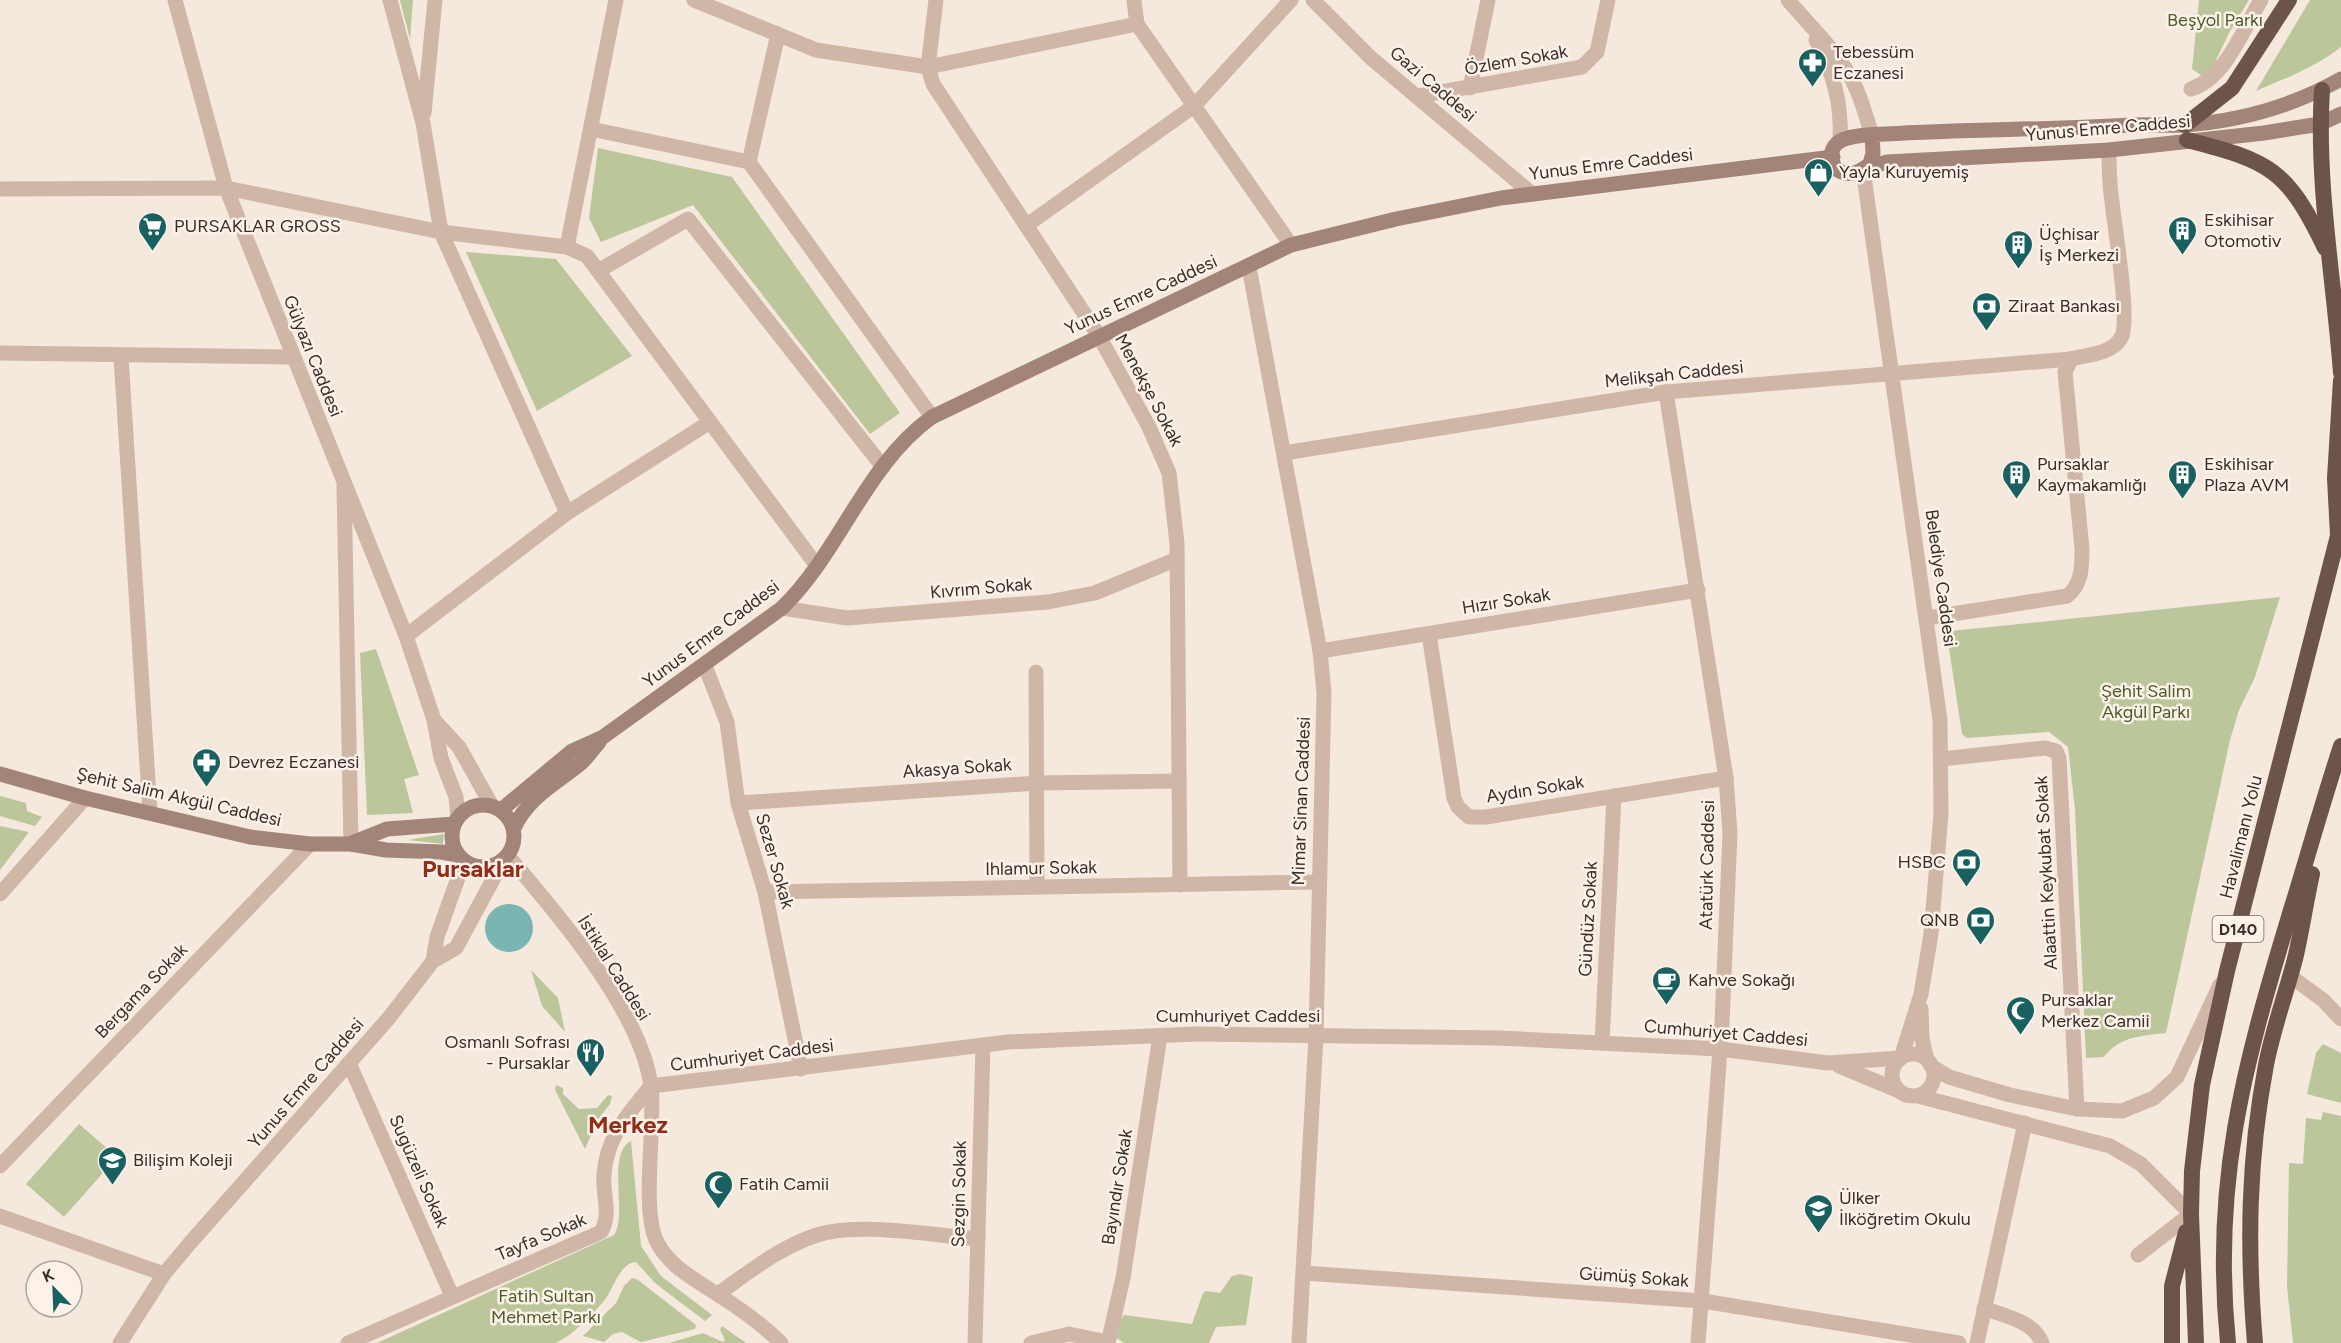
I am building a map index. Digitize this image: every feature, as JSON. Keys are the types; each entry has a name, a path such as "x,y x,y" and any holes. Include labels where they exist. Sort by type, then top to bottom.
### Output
{"highway":[{"path":"2289,0 2232,88 2186,133 2251,159 2281,177 2300,198 2330,260"},
{"path":"2322,90 2320,124 2322,181 2341,373"},
{"name":"Havalimanı Yolu","path":"2196,1343 2191,1214 2192,1171 2202,1085 2227,971 2339,530 2335,478 2341,380"},
{"name":"D140","path":"2228,1343 2222,1272 2222,1235 2236,1112 2263,999 2341,746"},
{"path":"2255,1343 2249,1276 2251,1174 2266,1062 2290,976 2332,774"},
{"path":"2172,1343 2172,1286 2191,1214"}],"main road":[{"path":"1872,135 1872,158 1863,169 1854,173 1840,172 1833,163 1833,156 1840,140 1872,135 2186,133 2248,116 2322,90 2341,79"},
{"name":"Yunus Emre Caddesi","path":"1863,169 1887,162 2109,150 2186,133 2264,134 2320,124 2341,114"},
{"name":"Yunus Emre Caddesi","path":"603,737 705,666 782,608 817,566 883,467 907,437 932,417 1291,245 1396,219 1531,193 1833,156"},
{"path":"351,843 387,830 456,821 473,806 497,808 572,751 603,737"},
{"path":"351,843 386,850 441,852 461,858 479,868 488,868 506,858 514,845 514,828 527,806 582,762 603,737"},
{"name":"Şehit Salim Akgül Caddesi","path":"0,774 86,798 250,837 310,844 351,843"},
{"path":"497,808 514,828"},
{"path":"456,821 452,837 461,858"}],"street":[{"name":"Gülyazı Caddesi","path":"175,0 226,188 406,636 434,720 441,758 456,797 456,821"},
{"path":"390,0 423,123 441,232 567,513"},
{"path":"423,123 435,0"},
{"path":"567,247 616,0"},
{"path":"694,0 816,50 928,67 1137,24"},
{"name":"Menekşe Sokak","path":"936,0 928,67 938,94 1099,336 1149,427 1167,466 1174,506 1177,559 1180,885"},
{"path":"1134,0 1137,24 1291,245"},
{"path":"1027,225 1194,106 1291,0"},
{"name":"Gazi Caddesi","path":"1313,0 1371,58 1531,193"},
{"path":"1470,88 1488,0"},
{"name":"Özlem Sokak","path":"1418,96 1582,67 1597,52 1608,0"},
{"path":"1788,0 1834,52 1850,75 1866,111 1872,135"},
{"path":"2191,89 2202,85 2220,68 2261,0"},
{"path":"1806,22 1834,80 1838,99 1840,140"},
{"path":"749,162 778,34"},
{"path":"591,129 749,162 932,417"},
{"name":"Melikşah Caddesi","path":"1284,453 1666,392 2072,359 2113,347 2121,338 2124,328 2109,150"},
{"name":"Belediye Caddesi","path":"1863,169 1938,695 1941,759 1935,890 1921,994"},
{"path":"0,189 226,188 441,232 567,247 587,256 817,566"},
{"path":"598,271 688,219 883,467"},
{"name":"Mimar Sinan Caddesi","path":"1249,267 1320,651 1324,735 1318,882 1316,1036 1299,1343"},
{"path":"0,353 121,357 292,357"},
{"path":"121,357 150,812"},
{"path":"1927,618 2067,596 2074,591 2082,569 2082,549 2065,372 2072,359"},
{"name":"Atatürk Caddesi","path":"1666,392 1726,778 1730,833 1720,1049 1703,1301 1698,1343"},
{"path":"406,636 567,513 710,422"},
{"path":"344,486 351,843"},
{"name":"Kıvrım Sokak","path":"782,608 847,618 1048,602 1085,597 1177,559"},
{"name":"Hızır Sokak","path":"1320,651 1698,590"},
{"name":"Aydın Sokak","path":"1429,634 1453,790 1463,813 1469,817 1486,817 1726,778"},
{"name":"Sezer Sokak","path":"705,666 727,722 738,803 765,892 801,1069"},
{"path":"1036,672 1037,887"},
{"path":"434,720 459,747 497,808"},
{"name":"Alaattin Keykubat Sokak","path":"1941,759 2045,748 2056,751 2059,758 2077,1109"},
{"name":"Akasya Sokak","path":"738,803 1037,783 1179,781"},
{"name":"Gündüz Sokak","path":"1602,1043 1614,796"},
{"path":"0,894 86,798"},
{"name":"Bergama Sokak","path":"0,1166 310,844"},
{"path":"433,961 437,937 461,858"},
{"path":"433,961 456,948 506,858"},
{"name":"İstiklal Caddesi","path":"506,858 569,930 632,1029 651,1086 650,1214 654,1238 676,1267 718,1294 782,1343"},
{"name":"Ihlamur Sokak","path":"765,892 1318,882"},
{"name":"Yunus Emre Caddesi","path":"120,1343 164,1274 350,1063 433,961"},
{"path":"1828,1063 1915,1055 1949,1077 1965,1083 2077,1109 2122,1112 2140,1106 2168,1088 2177,1077 2227,971"},
{"path":"2290,976 2323,1000 2341,1019"},
{"path":"1897,1090 1892,1073 1901,1058 1921,994"},
{"path":"1918,1096 1929,1088 1933,1080 1922,1040 1921,994"},
{"name":"Cumhuriyet Caddesi","path":"651,1086 982,1045 1046,1039 1160,1036 1487,1038 1720,1049 1828,1063"},
{"name":"Bayındır Sokak","path":"1108,1343 1123,1278 1160,1036"},
{"name":"Sezgin Sokak","path":"975,1343 982,1045"},
{"name":"Sugüzeli Sokak","path":"350,1063 452,1296"},
{"path":"1828,1063 1862,1074 1903,1094 2072,1134 2126,1153 2141,1164 2191,1214 2138,1255"},
{"name":"Tayfa Sokak","path":"348,1343 601,1232 608,1216 603,1176 610,1142 618,1126 651,1086"},
{"path":"1977,1343 2025,1123"},
{"path":"0,1216 164,1274"},
{"path":"718,1294 770,1257 818,1235 860,1230 978,1239"},
{"name":"Gümüş Sokak","path":"1304,1273 1703,1301 1959,1343"},
{"path":"1984,1308 2035,1330 2042,1343"},
{"path":"1031,1343 1069,1334 1108,1343"}],"green space":[{"path":"400,0 413,0 410,39"},
{"name":"Beşyol Parkı","path":"2199,0 2249,0 2229,33 2207,79 2192,69"},
{"path":"2310,0 2341,0 2341,47 2311,66 2256,91"},
{"path":"598,148 732,177 900,413 870,434 693,205 601,242 589,218"},
{"path":"466,252 556,259 632,356 537,411"},
{"name":"Şehit Salim Akgül Parkı","path":"2280,597 2255,677 2239,710 2230,740 2166,1033 2132,1038 2117,1045 2104,1057 2086,1058 2075,809 2068,747 2049,732 1967,738 1962,734 1947,635 1951,631"},
{"path":"376,649 419,775 404,779 413,813 367,815 360,653"},
{"path":"0,796 26,803 27,811 42,817 35,826 0,816"},
{"path":"0,826 29,832 0,870"},
{"path":"444,834 443,844 408,840"},
{"path":"531,970 558,998 565,1032 542,1006"},
{"path":"2323,1044 2341,1053 2341,1103 2307,1094 2316,1053"},
{"path":"556,1085 563,1088 563,1094 579,1109 597,1108 608,1095 612,1096 610,1104 597,1121 585,1149 555,1090"},
{"path":"2323,1112 2341,1116 2341,1343 2293,1343 2287,1286 2289,1163 2303,1164 2306,1118 2321,1120"},
{"path":"79,1124 117,1157 64,1217 26,1184"},
{"name":"Fatih Sultan Mehmet Parkı","path":"631,1141 641,1246 661,1276 712,1315 705,1321 655,1283 636,1262 625,1267 598,1308 569,1335 556,1343 377,1343 614,1235 618,1226 619,1214 620,1158 624,1148"},
{"path":"1240,1274 1253,1277 1246,1325 1216,1327 1209,1343 1124,1343 1117,1338 1120,1321 1124,1315 1192,1324 1203,1293 1206,1291 1220,1293 1232,1276"},
{"path":"632,1278 638,1280 696,1325 695,1329 641,1342 622,1332 613,1334 604,1342 583,1336 616,1303 624,1286"},
{"path":"722,1326 746,1343 669,1343 703,1333 723,1342 725,1340 720,1330"}],"water":[{"path":"504,904 514,904 526,911 533,923 533,933 526,945 514,952 504,952 489,941 485,933 485,923 496,908"}],"place":[{"name":"Tebessüm Eczanesi","path":"1812,88"},
{"name":"Yayla Kuruyemiş","path":"1818,198"},
{"name":"PURSAKLAR GROSS","path":"153,252"},
{"name":"Eskihisar Otomotiv","path":"2183,256"},
{"name":"Üçhisar İş Merkezi","path":"2018,270"},
{"name":"Ziraat Bankası","path":"1987,332"},
{"name":"Pursaklar Kaymakamlığı","path":"2016,500"},
{"name":"Eskihisar Plaza AVM","path":"2183,500"},
{"name":"Devrez Eczanesi","path":"207,788"},
{"name":"HSBC","path":"1967,888"},
{"name":"QNB","path":"1980,946"},
{"name":"Kahve Sokağı","path":"1667,1006"},
{"name":"Pursaklar Merkez Camii","path":"2020,1036"},
{"name":"Osmanlı Sofrası - Pursaklar","path":"591,1078"},
{"name":"Bilişim Koleji","path":"112,1186"},
{"name":"Fatih Camii","path":"718,1210"},
{"name":"Ülker İlköğretim Okulu","path":"1818,1234"}],"district":[{"name":"Pursaklar","path":"473,868"},
{"name":"Merkez","path":"628,1124"}]}
